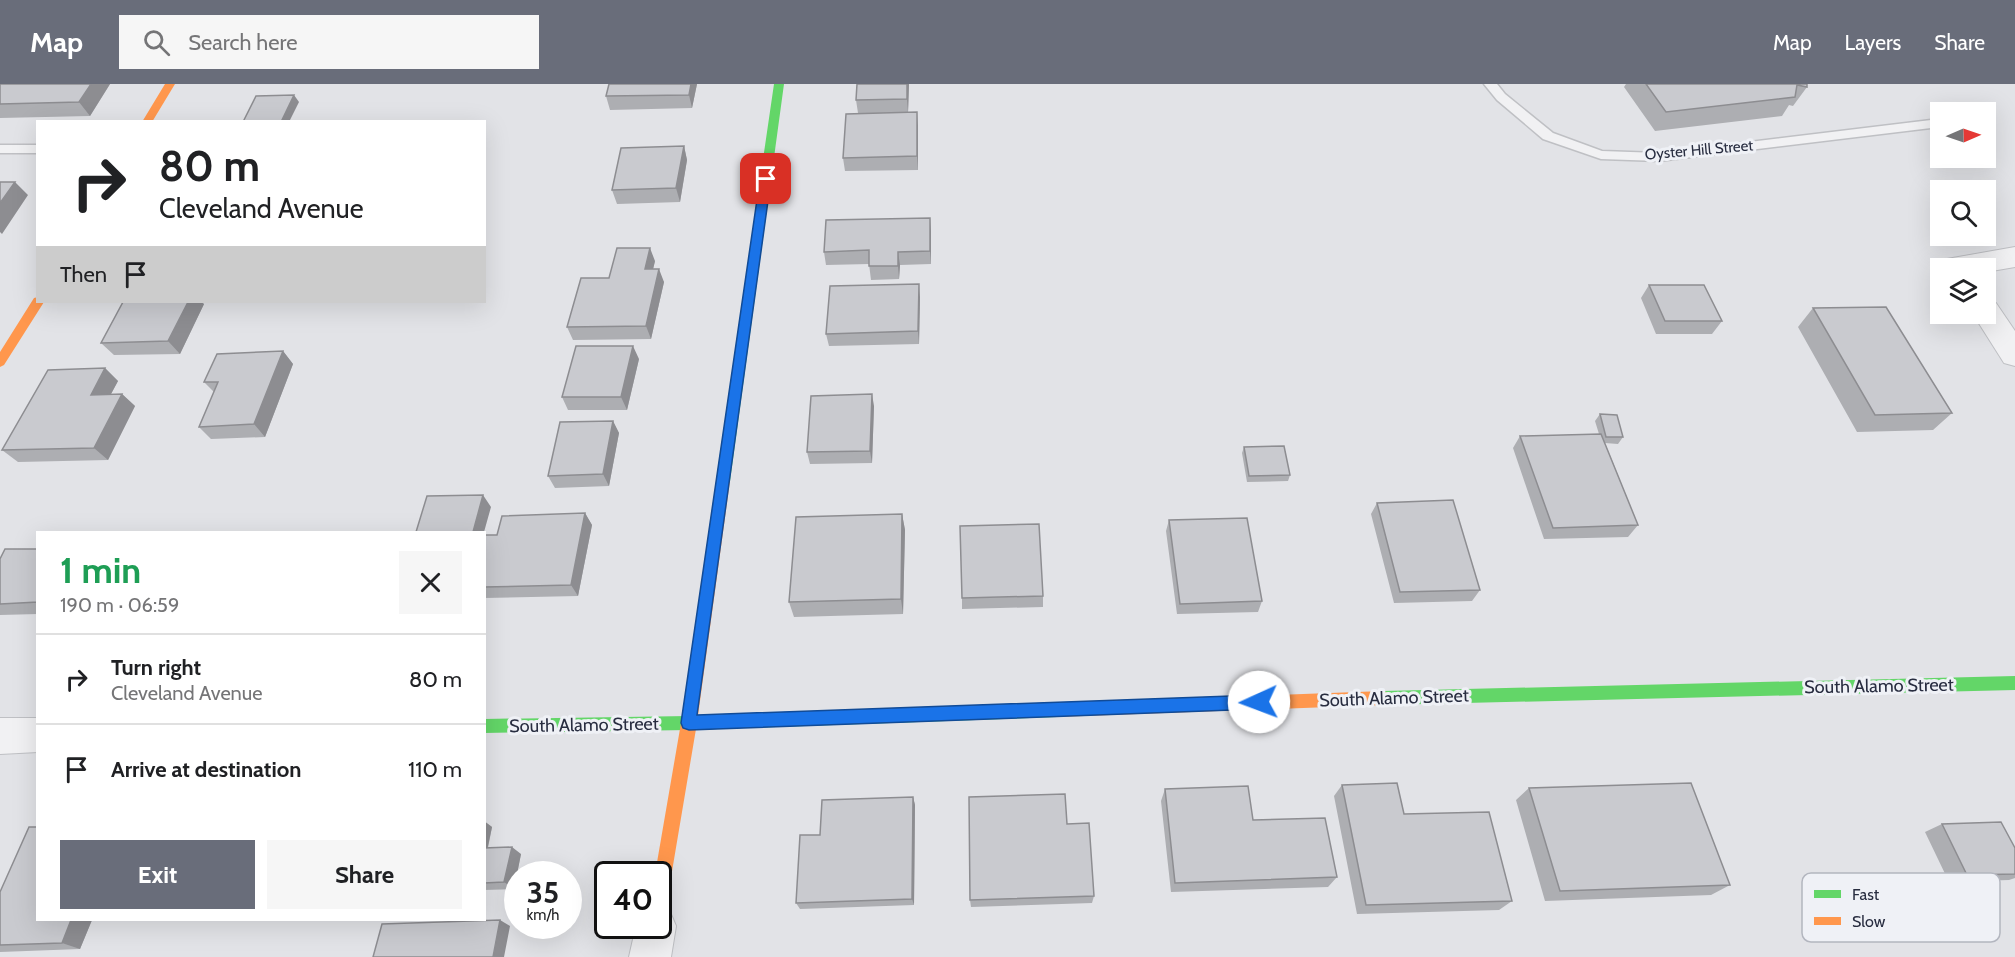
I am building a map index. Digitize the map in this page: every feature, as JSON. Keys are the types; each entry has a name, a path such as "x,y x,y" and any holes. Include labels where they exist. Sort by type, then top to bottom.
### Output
{"street":[{"path":"148,120 170,84"},
{"path":"666,861 689,723 779,84"},
{"path":"1996,260 2015,257"},
{"path":"0,362 37,303"},
{"path":"1995,324 2015,355"},
{"name":"South Alamo Street","path":"486,726 689,723 1354,699 2015,683"},
{"path":"0,736 36,735"},
{"path":"650,957 653,939"}],"lane":[{"name":"Oyster Hill Street","path":"1490,84 1501,97 1548,136 1601,156 1659,157 1930,124"},
{"path":"0,149 36,148"}],"building":[{"path":"0,84 91,84 79,102 0,104"},
{"path":"609,84 691,84 689,95 606,96"},
{"path":"857,84 907,84 907,99 856,100"},
{"path":"1646,84 1807,84 1807,87 1797,85 1795,97 1666,112"},
{"path":"294,95 282,120 244,120 256,96"},
{"path":"917,112 917,156 843,158 846,114"},
{"path":"684,146 676,188 612,190 621,148"},
{"path":"0,182 15,182 0,203"},
{"path":"930,218 930,251 898,252 898,266 869,266 869,250 824,252 826,220"},
{"path":"617,248 650,248 645,269 659,269 646,326 567,327 581,278 609,278"},
{"path":"919,284 918,331 826,334 830,286"},
{"path":"1649,285 1704,285 1722,321 1665,321"},
{"path":"122,303 187,303 168,341 101,343"},
{"path":"1886,307 1952,413 1875,415 1813,308"},
{"path":"576,346 633,346 621,397 562,397"},
{"path":"283,351 254,424 199,427 218,382 204,382 217,354"},
{"path":"105,368 91,395 122,394 94,448 2,450 48,370"},
{"path":"872,394 870,451 807,452 811,396"},
{"path":"1600,414 1617,415 1623,437 1606,437"},
{"path":"613,421 603,474 548,476 560,422"},
{"path":"1601,434 1638,525 1553,528 1520,436"},
{"path":"1284,446 1290,475 1249,476 1244,447"},
{"path":"483,495 473,531 416,531 427,496"},
{"path":"1453,500 1480,590 1400,592 1377,503"},
{"path":"585,513 571,585 486,587 486,535 497,535 502,516"},
{"path":"902,514 901,599 789,602 796,517"},
{"path":"1247,518 1262,601 1180,604 1169,520"},
{"path":"1039,524 1043,596 962,598 960,526"},
{"path":"5,549 36,549 36,602 0,604 0,559"},
{"path":"1397,783 1404,814 1489,812 1512,901 1366,905 1342,785"},
{"path":"1691,783 1730,885 1560,891 1529,788"},
{"path":"1248,786 1253,820 1325,818 1337,877 1175,883 1165,789"},
{"path":"1065,794 1067,824 1089,823 1094,896 970,900 969,797"},
{"path":"913,797 912,899 796,903 800,835 820,835 822,800"},
{"path":"2001,822 2015,848 2015,874 1966,873 1942,824"},
{"path":"29,827 36,827 36,921 71,921 62,943 0,945 0,892"},
{"path":"512,847 509,861 504,861 504,882 486,883 486,848"},
{"path":"500,920 493,957 373,957 382,924"}],"traffic: fast":[{"path":"723,481 779,84"},
{"path":"1383,698 2015,683"},
{"path":"486,726 689,723 1057,710"}],"traffic: slow":[{"path":"148,120 170,84"},
{"path":"0,362 37,303"},
{"path":"666,861 689,723 723,481"},
{"path":"1057,710 1383,698"}],"route":[{"path":"766,179 689,723 1259,702"}]}
